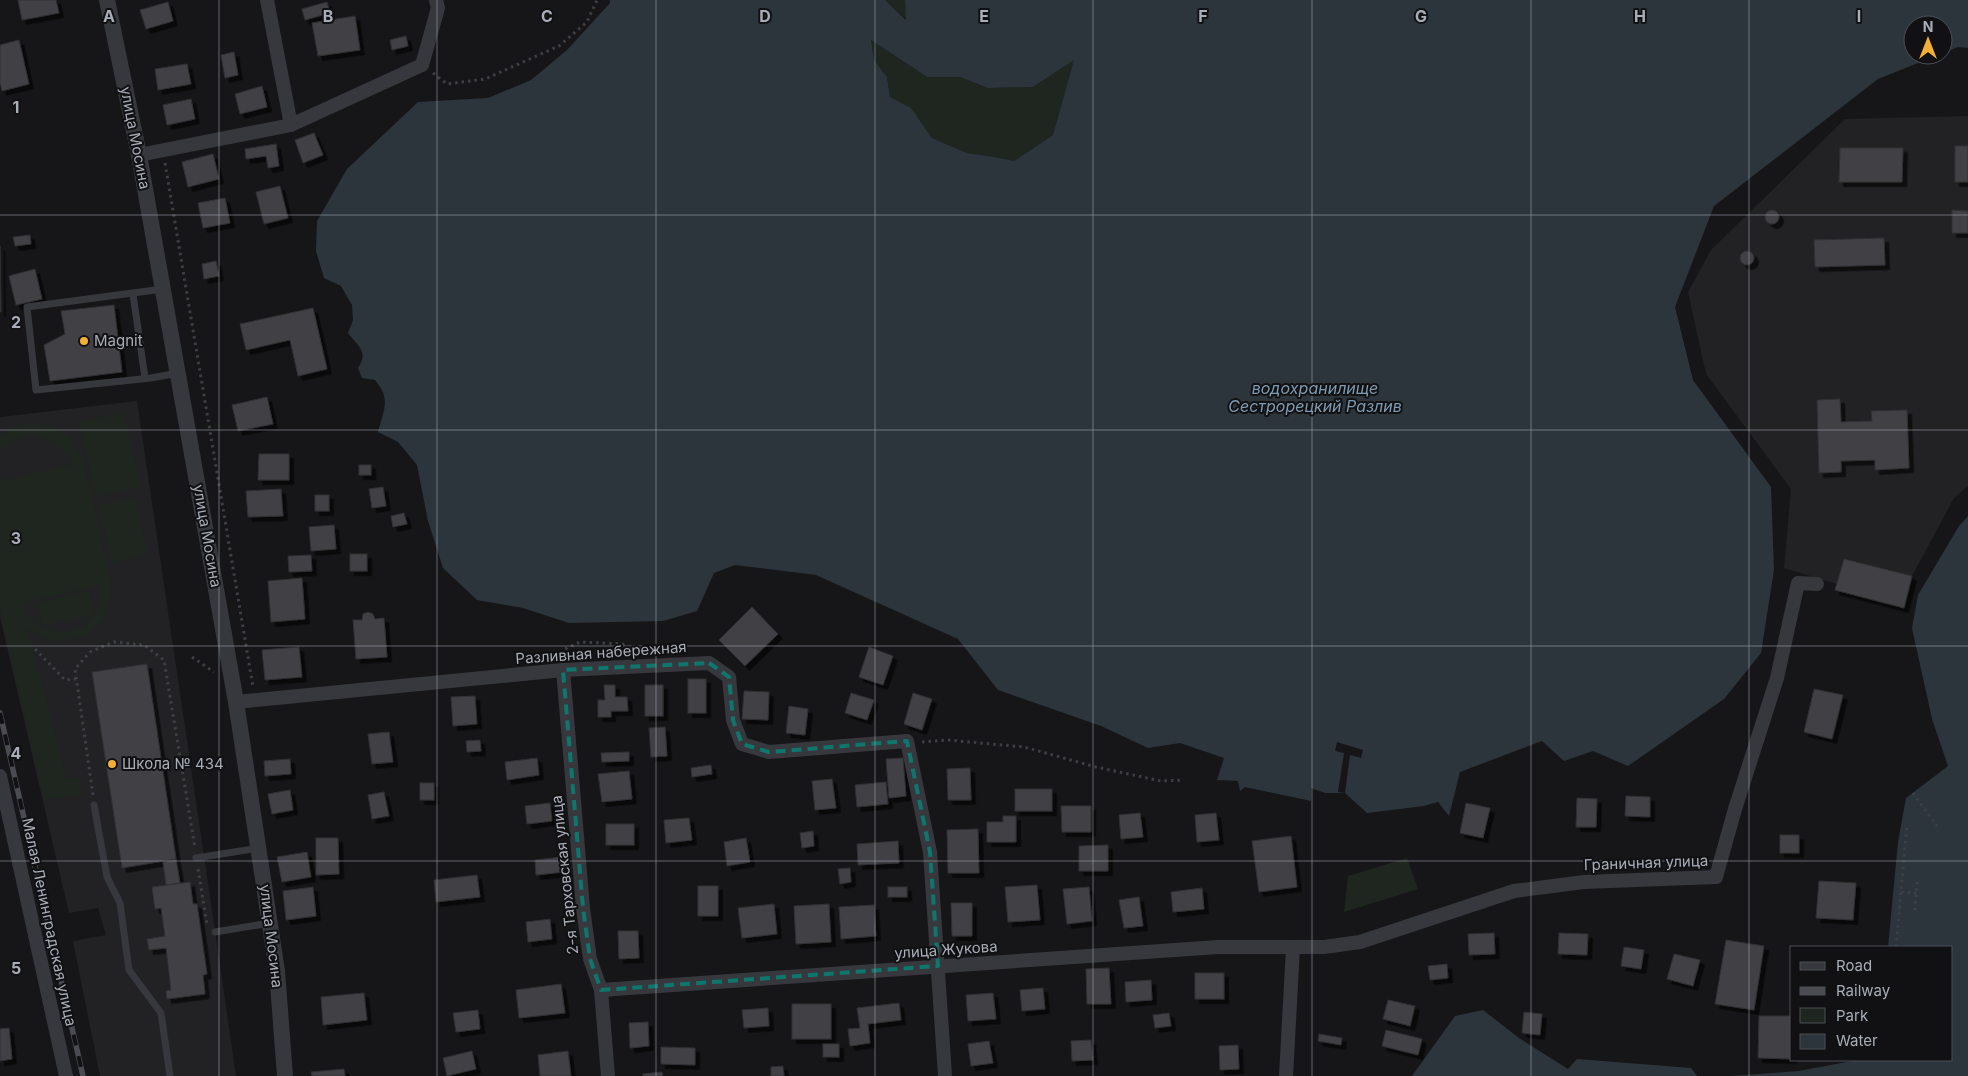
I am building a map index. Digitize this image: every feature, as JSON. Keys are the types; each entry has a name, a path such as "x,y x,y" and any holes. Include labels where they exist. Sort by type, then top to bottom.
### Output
{"street":[{"name":"улица Мосина","path":"107,0 139,155 236,702 277,970 285,1076"},
{"path":"267,0 291,125"},
{"path":"139,155 291,125 422,65 438,8 436,0"},
{"name":"Граничная улица","path":"1293,948 1324,947 1360,942 1514,890 1584,882 1716,877 1735,809 1777,678 1798,583 1817,584"},
{"name":"Разливная набережная","path":"236,702 563,670 709,663 729,677 733,720 742,744 769,752 907,741"},
{"name":"2-я Тарховская улица","path":"563,670 583,908 590,959 601,990 608,1076"},
{"path":"907,741 930,852 945,1076"},
{"name":"Малая Ленинградская улица","path":"0,776 66,1076"},
{"name":"улица Жукова","path":"601,990 1218,947 1293,948"},
{"path":"1286,1076 1293,948"}],"lane":[{"path":"163,289 27,307 36,390 145,378 178,372"},
{"path":"133,294 145,378"},
{"path":"94,805 108,877 120,903 129,970 161,1013 170,1076"},
{"path":"196,858 259,848"},
{"path":"212,931 270,923"}],"path":[{"path":"422,65 447,84 485,79 559,46 587,22 597,0"},
{"path":"162,150 255,700"},
{"path":"94,805 75,669 90,652 114,642 144,645 164,660 196,858 212,931"},
{"path":"563,670 566,662 563,654 565,649 580,642 623,644 630,666"},
{"path":"35,649 65,680 76,679"},
{"path":"907,741 932,743 948,740 1024,747 1096,767 1161,781 1184,780"},
{"path":"1913,793 1937,826"},
{"path":"1896,946 1907,824"},
{"path":"1915,910 1917,882"},
{"path":"1901,892 1916,893"}],"highlighted area":[{"path":"709,663 729,677 733,720 742,744 769,752 907,741 930,852 938,966 601,990 590,959 583,908 563,670"}],"shaded area":[{"path":"1968,116 1968,486 1954,498 1912,576 1844,559 1837,584 1784,568 1791,489 1706,374 1688,292 1711,250 1845,119"},
{"name":"Школа № 434","path":"137,401 236,1076 100,1076 73,941 106,935 98,908 69,913 0,617 0,417"}],"green space":[{"path":"885,0 905,0 907,20"},
{"path":"871,40 927,77 960,77 988,88 1033,87 1075,59 1053,135 1014,161 967,153 932,138 911,108 890,97 887,77 874,60"},
{"path":"124,412 141,487 96,497 79,422"},
{"path":"22,423 53,427 72,442 84,461 111,583 104,618 95,629 66,641 52,640 27,628 67,778 80,779 82,795 44,800 0,607 0,481 73,464 57,446 39,437 19,438 0,453 0,436","holes":["101,585 101,597 94,617 78,629 68,631 57,631 36,623 27,615 23,603"]},
{"path":"135,497 148,555 112,563 99,505"},
{"path":"89,591 94,614 42,626 37,603"},
{"path":"1407,858 1418,889 1344,912 1348,876"}],"water":[{"name":"водохранилище Сестрорецкий Разлив","path":"610,0 885,0 906,20 905,0 1968,0 1968,48 1958,47 1953,49 1953,15 1903,15 1903,65 1913,65 1878,79 1714,206 1675,307 1693,380 1771,487 1774,570 1761,653 1724,699 1628,766 1593,751 1564,761 1542,741 1460,772 1449,816 1438,802 1424,806 1367,813 1345,793 1325,793 1311,788 1311,801 1245,787 1240,791 1238,781 1217,780 1224,758 1180,743 1148,748 1101,726 998,690 958,639 816,575 735,565 714,573 697,611 663,621 569,623 523,608 477,600 443,568 428,521 417,465 398,442 378,432 385,399 375,380 362,378 358,368 362,358 361,349 348,333 353,320 352,305 341,286 324,278 316,251 317,221 347,169 418,102 488,98 531,80 567,50 610,3","holes":["871,40 927,77 960,77 988,88 1033,87 1074,60 1053,135 1014,161 967,153 932,138 911,108 890,97 887,77 874,60"]},
{"path":"1968,516 1968,1076 1731,1076 1799,1071 1852,1061 1953,1061 1953,946 1888,946 1898,842 1906,798 1948,766 1932,719 1912,628 1918,595 1959,526"},
{"path":"1483,1010 1519,1038 1568,1069 1577,1059 1691,1068 1697,1076 1412,1076 1455,1016"}],"pier":[{"path":"1337,742 1363,750 1361,758 1350,755 1345,793 1338,792 1344,753 1335,751"}],"building":[{"path":"18,0 56,0 59,13 22,20"},
{"path":"168,2 173,21 146,29 140,10"},
{"path":"327,2 330,13 305,20 302,9"},
{"path":"355,16 360,50 318,56 312,23"},
{"path":"406,36 408,46 392,50 390,40"},
{"path":"19,40 29,84 2,91 0,83 0,45"},
{"path":"234,52 238,75 225,78 221,55"},
{"path":"187,64 191,84 158,90 155,69"},
{"path":"262,86 267,107 240,114 235,94"},
{"path":"191,99 195,119 167,125 163,105"},
{"path":"314,133 323,155 303,163 295,140"},
{"path":"276,144 279,166 268,168 266,156 246,159 245,149"},
{"path":"1955,146 1968,146 1968,182 1955,182"},
{"path":"1840,148 1903,148 1902,182 1839,182"},
{"path":"213,154 219,179 188,187 182,162"},
{"path":"280,186 288,218 264,224 256,192"},
{"path":"225,198 230,223 203,228 198,203"},
{"path":"1772,210 1777,212 1779,217 1777,222 1772,224 1767,222 1765,217 1767,212"},
{"path":"1952,210 1968,211 1968,233 1952,233"},
{"path":"30,235 31,244 15,246 13,237"},
{"path":"1884,238 1885,265 1815,267 1814,240"},
{"path":"0,246 1,312 0,312"},
{"path":"1747,251 1752,253 1754,258 1752,263 1747,265 1742,263 1740,258 1742,253"},
{"path":"216,261 219,276 204,279 202,264"},
{"path":"35,269 42,299 16,305 9,276"},
{"name":"Magnit","path":"114,305 122,372 50,381 44,345 65,334 61,311"},
{"path":"313,308 327,369 298,376 290,340 246,350 240,324"},
{"path":"267,397 273,424 238,431 232,405"},
{"path":"1840,399 1841,422 1872,421 1871,411 1907,410 1909,468 1875,470 1875,460 1841,461 1841,472 1819,473 1817,400"},
{"path":"259,454 289,454 289,480 258,480"},
{"path":"359,465 371,465 371,475 359,475"},
{"path":"383,487 386,506 372,508 369,489"},
{"path":"281,489 283,516 248,517 246,491"},
{"path":"315,495 329,495 329,511 315,511"},
{"path":"404,513 407,524 393,527 391,516"},
{"path":"334,525 336,549 311,551 309,527"},
{"path":"350,554 367,554 367,571 350,571"},
{"path":"311,555 312,571 289,572 288,556"},
{"path":"1844,559 1912,576 1904,608 1835,590"},
{"path":"302,578 305,619 271,622 268,581"},
{"path":"752,607 778,634 745,666 719,640"},
{"path":"368,612 373,614 375,619 384,618 387,657 356,659 353,620 362,620 363,614"},
{"path":"299,647 302,677 265,680 262,650"},
{"path":"869,647 893,656 883,685 859,677"},
{"path":"147,664 176,859 122,868 92,672"},
{"path":"688,679 706,679 706,713 688,713"},
{"path":"604,685 615,685 615,697 627,697 628,711 611,711 611,717 598,717 598,700 605,700"},
{"path":"645,685 663,685 663,716 645,716"},
{"path":"1814,689 1843,695 1832,739 1804,732"},
{"path":"744,691 769,692 768,720 742,719"},
{"path":"851,693 874,700 867,720 845,713"},
{"path":"913,693 932,699 922,730 904,724"},
{"path":"475,696 477,724 453,726 451,697"},
{"path":"789,706 808,709 805,735 786,733"},
{"path":"665,727 667,756 651,757 649,728"},
{"path":"389,732 393,762 372,764 368,734"},
{"path":"480,740 481,751 467,752 466,741"},
{"path":"629,752 629,761 602,762 601,753"},
{"path":"537,758 539,775 507,780 505,762"},
{"path":"903,758 906,796 889,798 886,759"},
{"path":"290,759 291,774 265,776 264,761"},
{"path":"711,765 712,774 692,777 691,768"},
{"path":"970,768 971,800 948,800 947,769"},
{"path":"629,771 632,799 602,802 598,774"},
{"path":"832,779 836,808 815,810 812,781"},
{"path":"886,782 888,804 857,807 855,785"},
{"path":"420,783 434,783 434,800 420,800"},
{"path":"1015,789 1052,789 1052,811 1015,811"},
{"path":"290,790 293,810 272,814 268,794"},
{"path":"384,792 389,816 372,819 368,795"},
{"path":"1626,796 1650,797 1650,817 1625,816"},
{"path":"1577,798 1597,799 1596,827 1576,827"},
{"path":"550,803 552,821 527,824 525,806"},
{"path":"1466,803 1490,808 1483,838 1460,833"},
{"path":"1061,806 1091,806 1091,832 1062,832"},
{"path":"1140,813 1143,837 1121,839 1119,815"},
{"path":"1216,813 1219,840 1197,842 1195,815"},
{"path":"1003,816 1016,816 1016,842 987,842 987,822 1003,822"},
{"path":"689,818 692,840 666,843 664,820"},
{"path":"606,824 634,824 634,845 606,845"},
{"path":"978,829 979,873 948,873 947,830"},
{"path":"813,831 814,846 802,848 800,833"},
{"path":"1780,835 1799,835 1799,853 1780,853"},
{"path":"1291,836 1297,887 1259,892 1252,841"},
{"path":"316,838 338,838 339,874 316,875"},
{"path":"746,838 750,862 727,866 724,842"},
{"path":"898,841 899,863 858,865 857,844"},
{"path":"1108,845 1108,871 1079,871 1079,846"},
{"path":"307,852 311,877 282,882 277,857"},
{"path":"563,857 564,872 536,875 535,860"},
{"path":"176,859 180,883 166,885 163,862"},
{"path":"850,868 851,882 840,884 838,869"},
{"path":"477,875 480,897 436,902 434,880"},
{"path":"1819,881 1856,883 1853,920 1816,918"},
{"path":"190,882 193,904 197,904 207,974 203,975 205,994 167,999 166,991 171,990 166,948 149,950 147,939 165,936 161,908 155,909 152,887"},
{"path":"1037,885 1040,920 1008,922 1005,887"},
{"path":"698,886 718,886 718,916 698,916"},
{"path":"313,887 316,916 286,920 283,891"},
{"path":"888,887 907,887 907,897 888,897"},
{"path":"1089,887 1092,921 1067,924 1063,889"},
{"path":"1202,888 1204,909 1173,912 1171,892"},
{"path":"1139,897 1143,926 1124,928 1119,900"},
{"path":"951,903 972,903 972,936 952,936"},
{"path":"774,904 777,934 742,938 738,908"},
{"path":"829,904 831,942 796,944 794,906"},
{"path":"874,905 876,936 841,939 839,907"},
{"path":"550,919 552,939 528,942 526,922"},
{"path":"618,931 638,931 639,958 619,959"},
{"path":"1494,933 1495,954 1469,955 1468,934"},
{"path":"1559,933 1588,934 1587,955 1558,954"},
{"path":"1726,940 1764,946 1754,1010 1715,1004"},
{"path":"1624,947 1644,950 1641,969 1621,966"},
{"path":"1674,954 1700,960 1693,986 1667,979"},
{"path":"1447,964 1448,978 1430,980 1428,966"},
{"path":"1109,968 1111,1004 1087,1004 1086,969"},
{"path":"1195,973 1224,973 1224,999 1195,999"},
{"path":"1151,980 1152,1000 1126,1002 1125,982"},
{"path":"561,984 565,1013 519,1018 516,990"},
{"path":"1043,988 1045,1009 1022,1011 1020,990"},
{"path":"364,993 367,1020 323,1025 321,997"},
{"path":"993,993 996,1019 968,1021 966,995"},
{"path":"1388,1000 1415,1006 1410,1026 1383,1019"},
{"path":"899,1003 901,1020 868,1024 870,1043 850,1046 848,1029 860,1028 857,1008"},
{"path":"792,1004 831,1004 831,1039 792,1039"},
{"path":"768,1008 769,1026 744,1028 742,1010"},
{"path":"478,1010 480,1029 456,1032 453,1013"},
{"path":"1524,1012 1542,1014 1540,1035 1522,1033"},
{"path":"1169,1013 1171,1026 1155,1028 1153,1015"},
{"path":"1759,1016 1790,1016 1790,1059 1758,1058"},
{"path":"648,1022 649,1046 630,1048 629,1023"},
{"path":"9,1028 12,1059 0,1061 0,1029"},
{"path":"1386,1030 1422,1039 1418,1055 1382,1046"},
{"path":"1319,1034 1342,1038 1341,1045 1318,1041"},
{"path":"1091,1040 1093,1060 1072,1061 1071,1041"},
{"path":"989,1041 993,1063 971,1066 968,1044"},
{"path":"823,1044 839,1044 839,1057 823,1057"},
{"path":"1238,1045 1239,1069 1220,1070 1219,1046"},
{"path":"661,1047 695,1048 695,1065 661,1064"},
{"path":"472,1051 476,1069 447,1076 443,1058"},
{"path":"568,1051 571,1076 540,1076 538,1055"},
{"path":"783,1066 784,1076 771,1076 771,1067"},
{"path":"344,1069 345,1076 312,1076 311,1072"},
{"path":"662,1072 663,1076 643,1076 643,1074"}],"railway":[{"path":"0,713 83,1076"}],"place":[{"name":"Magnit","path":"84,341"},
{"name":"Школа № 434","path":"112,764"}]}
